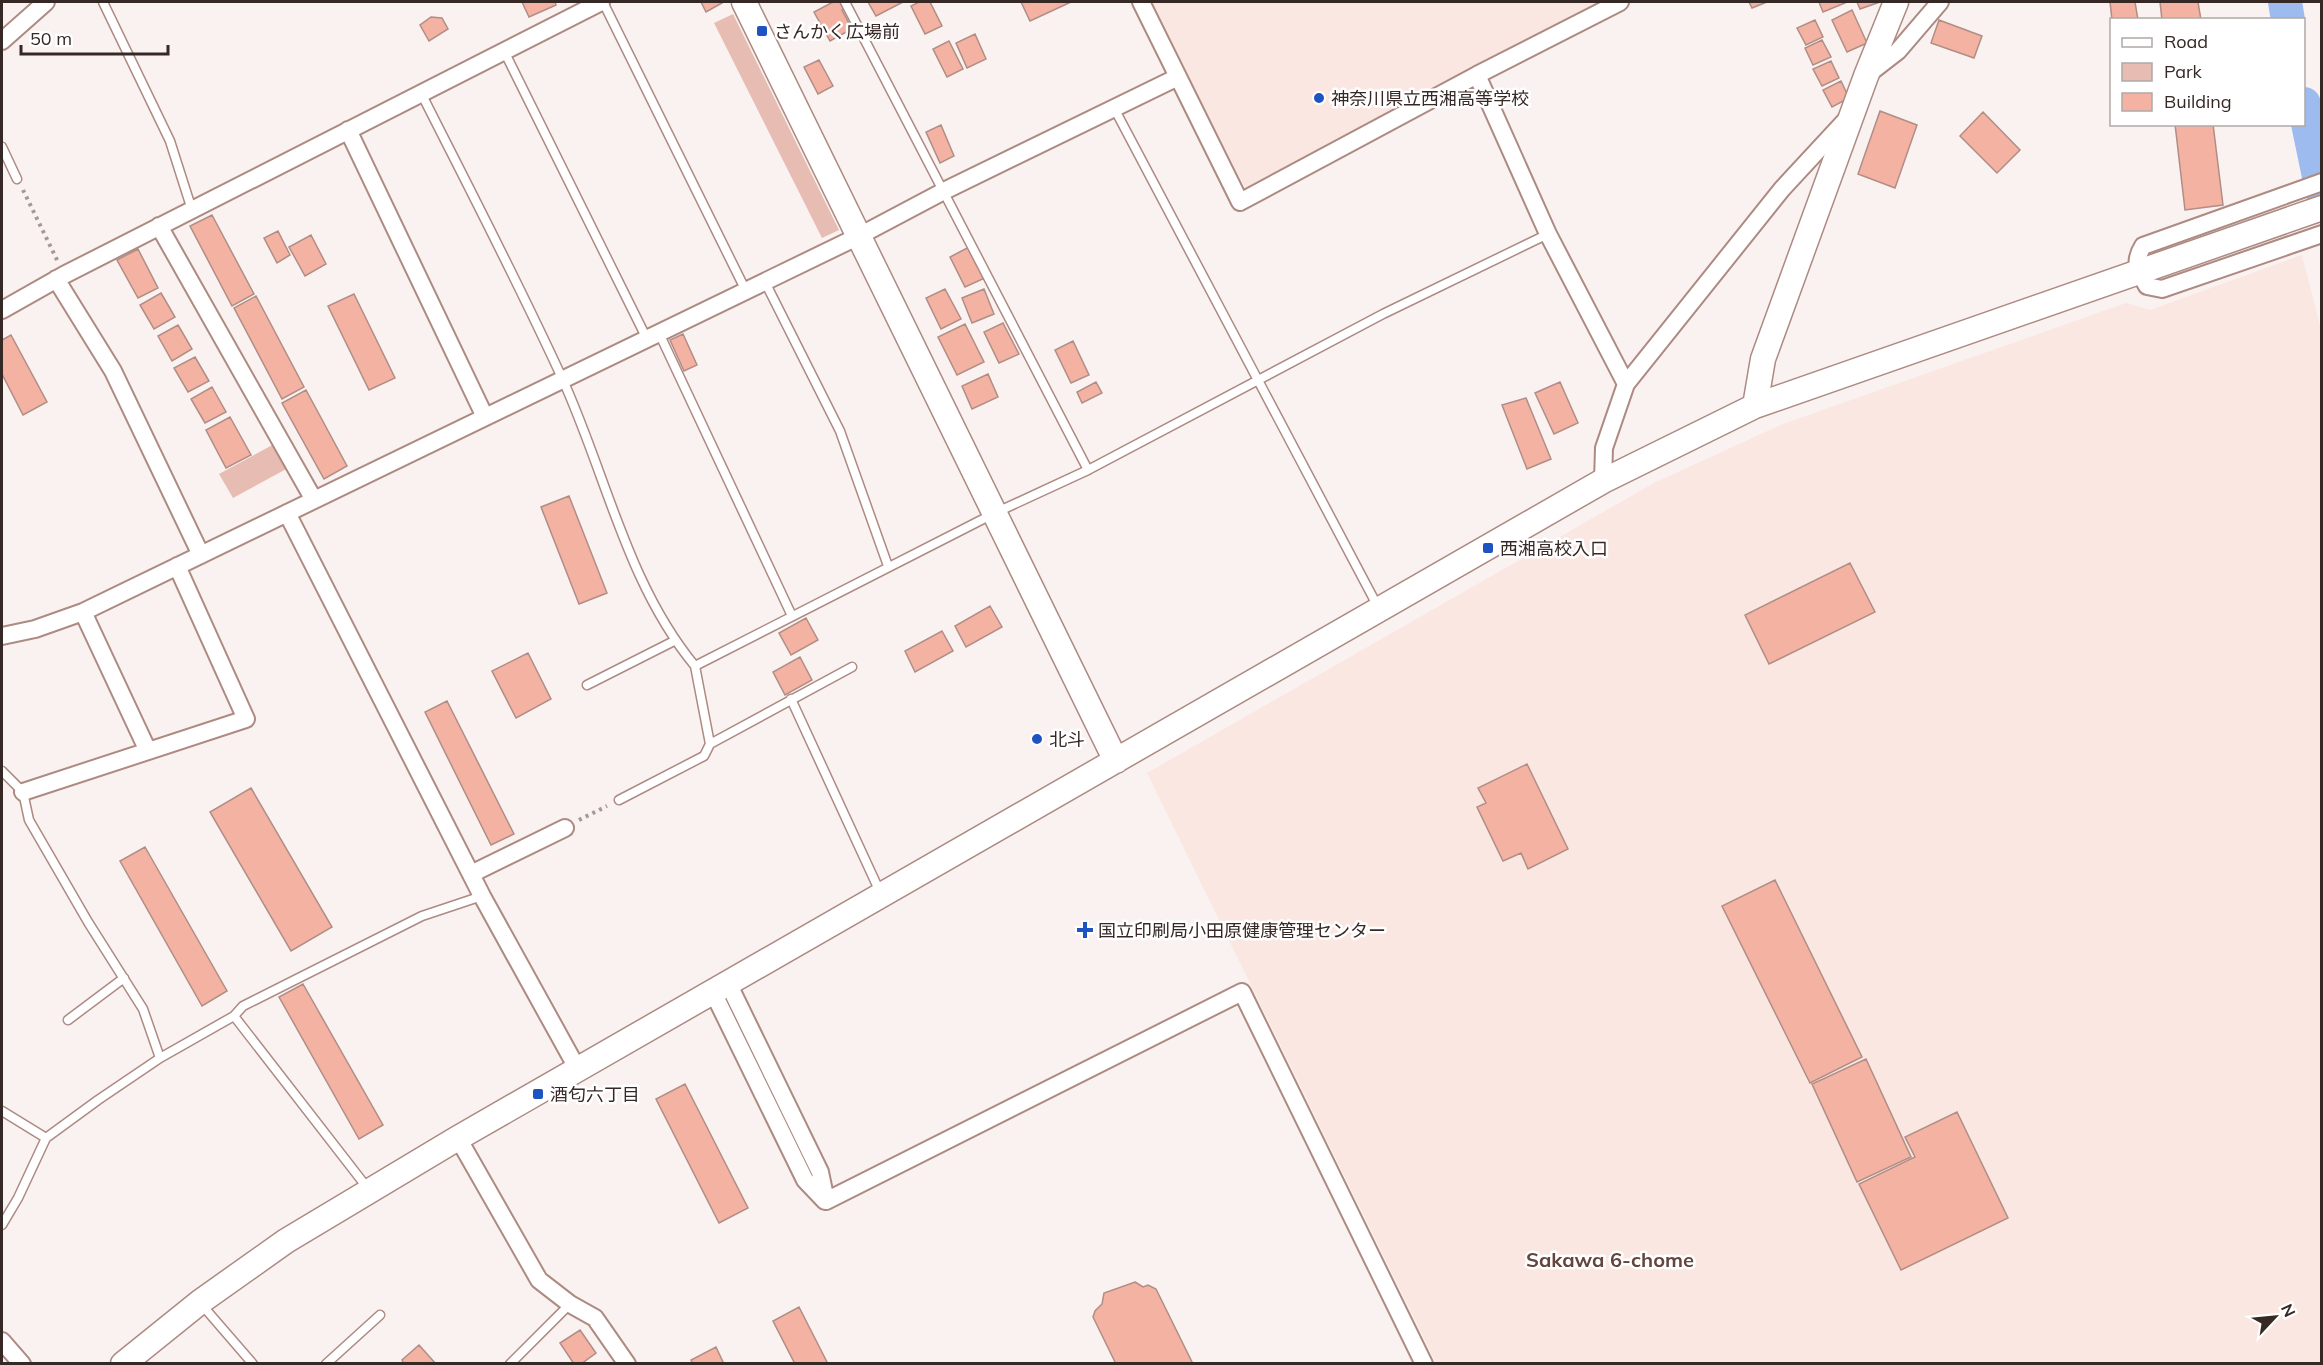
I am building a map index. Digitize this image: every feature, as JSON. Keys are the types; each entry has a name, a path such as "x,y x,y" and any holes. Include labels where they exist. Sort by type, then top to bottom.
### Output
{"street":[{"path":"2,41 46,2"},
{"path":"2,310 159,226 602,2"},
{"path":"744,2 1116,761"},
{"path":"1141,2 1240,202 1477,75 1620,2"},
{"path":"1755,406 1763,359 1866,76 1896,2"},
{"path":"1866,76 1898,51 1940,2"},
{"path":"1477,75 1548,234 1626,384"},
{"path":"2,636 35,629 83,612 860,236 944,191 1178,77"},
{"path":"1604,481 1604,448 1626,384 1782,189 1852,114"},
{"path":"348,130 485,417"},
{"path":"2322,182 2142,246 2137,255 2139,272 2147,286 2162,290 2322,234"},
{"path":"123,1364 200,1302 286,1241 458,1138 1604,481 1755,406 2322,208"},
{"path":"159,226 314,500"},
{"path":"60,277 113,371 201,555"},
{"path":"287,513 482,896 577,1068"},
{"path":"23,792 246,719 177,566"},
{"path":"83,612 148,751"},
{"path":"471,874 565,828"},
{"path":"720,987 805,1180 826,1201 1242,992 1424,1364"},
{"path":"458,1138 539,1280 570,1304 594,1318 627,1364"},
{"path":"2,1341 22,1364"}],"lane":[{"path":"104,2 170,141 192,210"},
{"path":"602,2 746,291"},
{"path":"845,2 1088,470"},
{"path":"504,51 653,336 792,616"},
{"path":"421,93 563,380 643,583 674,641 695,666 710,744"},
{"path":"1114,108 1379,610"},
{"path":"2,147 17,179"},
{"path":"695,666 888,566 1088,470 1383,314 1548,234"},
{"path":"765,282 840,431 888,566"},
{"path":"587,684 674,641"},
{"path":"619,800 704,756 710,744 852,667"},
{"path":"791,699 882,895"},
{"path":"2,771 23,792 29,820 143,1009 160,1058"},
{"path":"2,1225 18,1198 46,1138 98,1100 160,1058 234,1016 243,1006 422,916 482,896"},
{"path":"68,1020 124,978"},
{"path":"234,1016 370,1191"},
{"path":"2,1111 46,1138"},
{"path":"200,1302 253,1364"},
{"path":"510,1364 570,1304"},
{"path":"326,1364 380,1315"}],"path":[{"path":"17,179 60,277"},
{"path":"565,828 619,800"}],"shaded area":[{"name":"神奈川県立西湘高等学校","path":"1149,2 1619,2 1249,195"},
{"path":"2302,255 2322,333 2321,1363 1436,1363 1147,773 1654,483 1783,424 2126,303 2150,310"}],"green space":[{"path":"733,14 839,230 822,238 714,23"},
{"path":"276,443 290,467 233,498 219,474"}],"building":[{"path":"522,2 555,2 556,5 529,17"},
{"path":"701,2 721,2 722,3 706,12"},
{"path":"833,2 840,2 852,29 830,41 814,12"},
{"path":"868,2 903,2 876,16"},
{"path":"919,2 930,2 942,26 925,34 911,6"},
{"path":"1021,2 1071,2 1030,21"},
{"path":"1749,2 1767,2 1752,8"},
{"path":"1819,2 1844,2 1845,3 1823,12"},
{"path":"1857,2 1880,2 1860,9"},
{"path":"2110,2 2135,2 2138,18 2112,18"},
{"path":"2160,2 2198,2 2201,18 2162,18"},
{"path":"1852,10 1867,43 1847,52 1832,20"},
{"path":"431,17 442,18 448,29 429,41 420,25"},
{"path":"1815,20 1823,37 1806,45 1797,28"},
{"path":"1939,20 1982,36 1974,58 1931,43"},
{"path":"975,34 986,59 967,68 956,43"},
{"path":"1822,40 1831,57 1813,65 1805,48"},
{"path":"949,41 963,69 947,77 933,49"},
{"path":"819,60 833,86 818,94 804,67"},
{"path":"1831,61 1839,78 1822,86 1813,69"},
{"path":"1841,81 1849,98 1832,107 1823,90"},
{"path":"1880,111 1917,125 1895,188 1858,174"},
{"path":"1983,112 2020,150 1997,173 1960,136"},
{"path":"941,125 954,156 940,163 926,132"},
{"path":"2175,126 2213,126 2223,205 2185,210"},
{"path":"212,215 254,294 232,306 190,226"},
{"path":"278,231 290,255 277,263 264,238"},
{"path":"311,235 326,264 305,276 289,247"},
{"path":"969,247 985,278 965,287 950,257"},
{"path":"138,249 158,288 138,298 117,260"},
{"path":"945,289 961,319 941,329 926,298"},
{"path":"984,289 994,314 972,323 962,298"},
{"path":"161,293 175,317 154,329 140,305"},
{"path":"354,294 395,378 369,390 328,306"},
{"path":"256,296 304,387 282,399 234,308"},
{"path":"1003,323 1019,354 999,363 984,332"},
{"path":"965,324 984,362 957,375 938,337"},
{"path":"178,325 192,349 172,361 158,336"},
{"path":"683,334 697,365 684,371 670,340"},
{"path":"11,335 47,402 23,415 2,374 2,340"},
{"path":"1073,341 1089,375 1071,383 1055,350"},
{"path":"195,357 209,381 188,392 174,368"},
{"path":"988,374 998,397 972,409 962,386"},
{"path":"1096,382 1102,393 1082,403 1077,392"},
{"path":"1560,382 1578,423 1554,434 1535,393"},
{"path":"212,387 226,412 205,423 191,399"},
{"path":"306,390 347,466 324,479 282,403"},
{"path":"1526,398 1551,459 1527,469 1502,405"},
{"path":"230,417 251,455 226,468 206,430"},
{"path":"569,496 607,593 579,604 541,507"},
{"path":"1850,563 1875,612 1769,664 1745,615"},
{"path":"990,606 1002,627 966,647 955,626"},
{"path":"806,618 818,640 791,655 779,633"},
{"path":"942,631 953,651 915,672 905,651"},
{"path":"528,653 551,699 516,718 492,671"},
{"path":"800,657 812,680 785,695 773,672"},
{"path":"447,701 514,834 491,845 425,712"},
{"path":"1527,764 1568,849 1528,869 1521,853 1503,861 1477,807 1486,803 1478,788"},
{"path":"251,788 332,927 291,951 210,812"},
{"path":"145,847 227,991 202,1006 120,861"},
{"path":"1775,880 1862,1057 1810,1083 1722,906"},
{"path":"303,984 383,1125 359,1139 279,997"},
{"path":"1866,1059 1911,1157 1857,1182 1812,1084"},
{"path":"685,1084 748,1208 719,1223 656,1099"},
{"path":"1957,1112 2008,1218 1901,1270 1859,1184 1915,1157 1905,1137"},
{"path":"1135,1282 1143,1287 1148,1285 1156,1289 1193,1364 1116,1364 1093,1317 1102,1304 1104,1293"},
{"path":"799,1307 828,1364 795,1364 773,1321"},
{"path":"580,1330 596,1353 581,1364 574,1364 560,1343"},
{"path":"419,1345 436,1364 404,1364 402,1360"},
{"path":"716,1347 724,1364 693,1364 691,1360"}],"waterway":[{"path":"2285,2 2288,18"},
{"path":"2305,109 2322,191"}],"place":[{"name":"さんかく広場前","path":"762,31"},
{"name":"神奈川県立西湘高等学校","path":"1319,98"},
{"name":"西湘高校入口","path":"1488,548"},
{"name":"北斗","path":"1037,739"},
{"name":"国立印刷局小田原健康管理センター","path":"1085,930"},
{"name":"酒匂六丁目","path":"538,1094"}],"district":[{"name":"Sakawa 6-chome","path":"1610,1259"}]}
